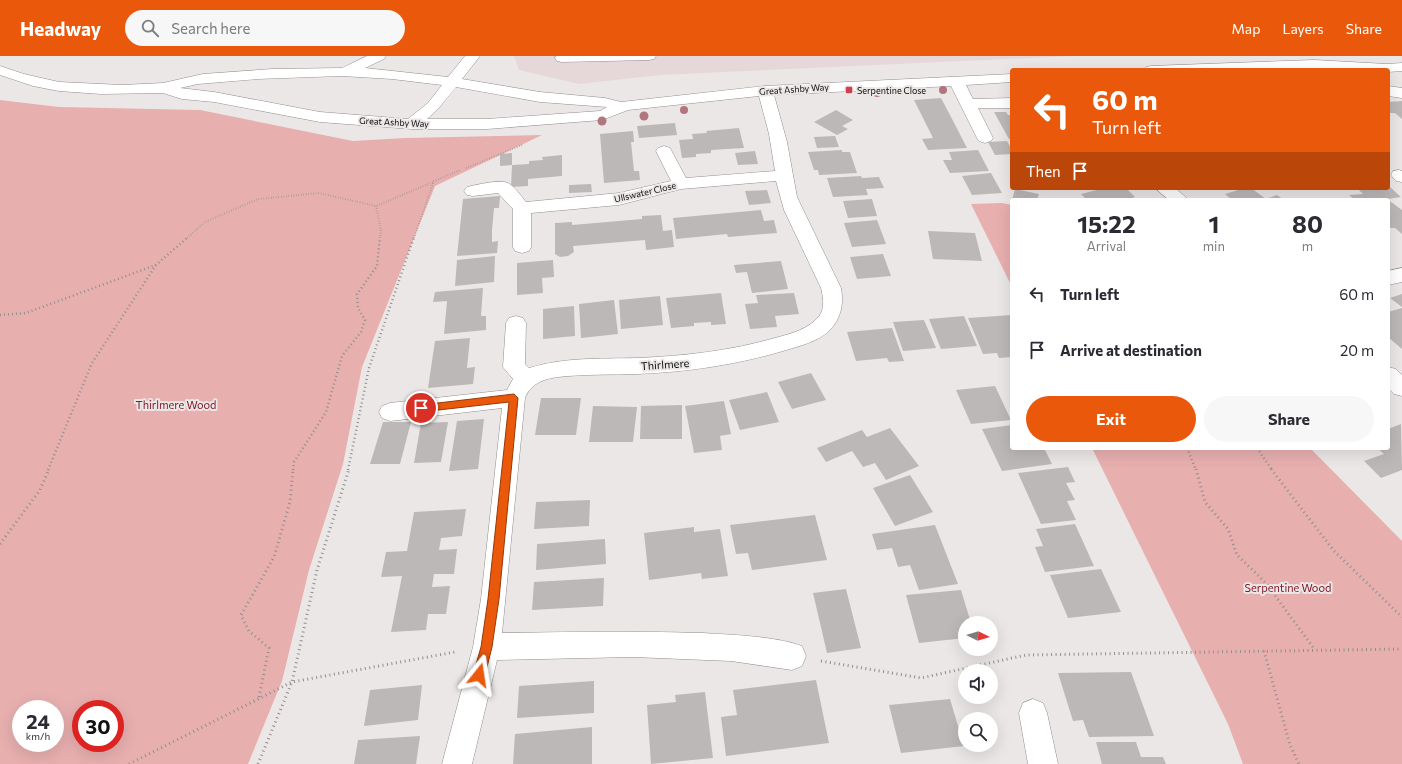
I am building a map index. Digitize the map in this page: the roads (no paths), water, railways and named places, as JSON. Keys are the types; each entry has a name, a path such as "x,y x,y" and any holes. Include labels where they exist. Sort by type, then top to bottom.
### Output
{"street":[{"path":"344,72 379,56"},
{"path":"412,124 433,106 473,56"},
{"path":"562,58 649,56"},
{"path":"1253,68 1395,67 1402,72"},
{"name":"Great Ashby Way","path":"0,70 46,84 113,88 164,88 188,81 241,76 344,72 410,76 454,81 551,98 601,101 625,106"},
{"name":"Great Ashby Way","path":"164,88 182,94 214,97 320,117 412,124 487,124 545,121 602,115 625,106 765,91 1010,78"},
{"path":"956,80 985,138"},
{"name":"Thirlmere","path":"390,412 520,388 543,372 559,369 658,365 733,357 806,337 817,329 824,323 830,312 833,295 825,273 788,197 783,176 780,149 765,91"},
{"path":"1390,91 1402,93"},
{"path":"968,104 1010,103"},
{"path":"664,151 681,184"},
{"name":"Ullswater Close","path":"522,208 619,199 681,184 751,177 783,176"},
{"path":"473,191 502,187 522,208 522,247"},
{"path":"1167,190 1177,198"},
{"path":"1390,278 1402,275"},
{"path":"457,764 487,647 494,599 520,388 514,367 516,323"},
{"path":"1390,377 1402,388"},
{"path":"487,647 633,644 731,648 792,656"},
{"path":"1033,713 1043,764"}],"place":[{"name":"Serpentine Close","path":"849,90"}],"park label":[{"name":"Thirlmere Wood","path":"176,404"},
{"name":"Serpentine Wood","path":"1288,587"}]}
